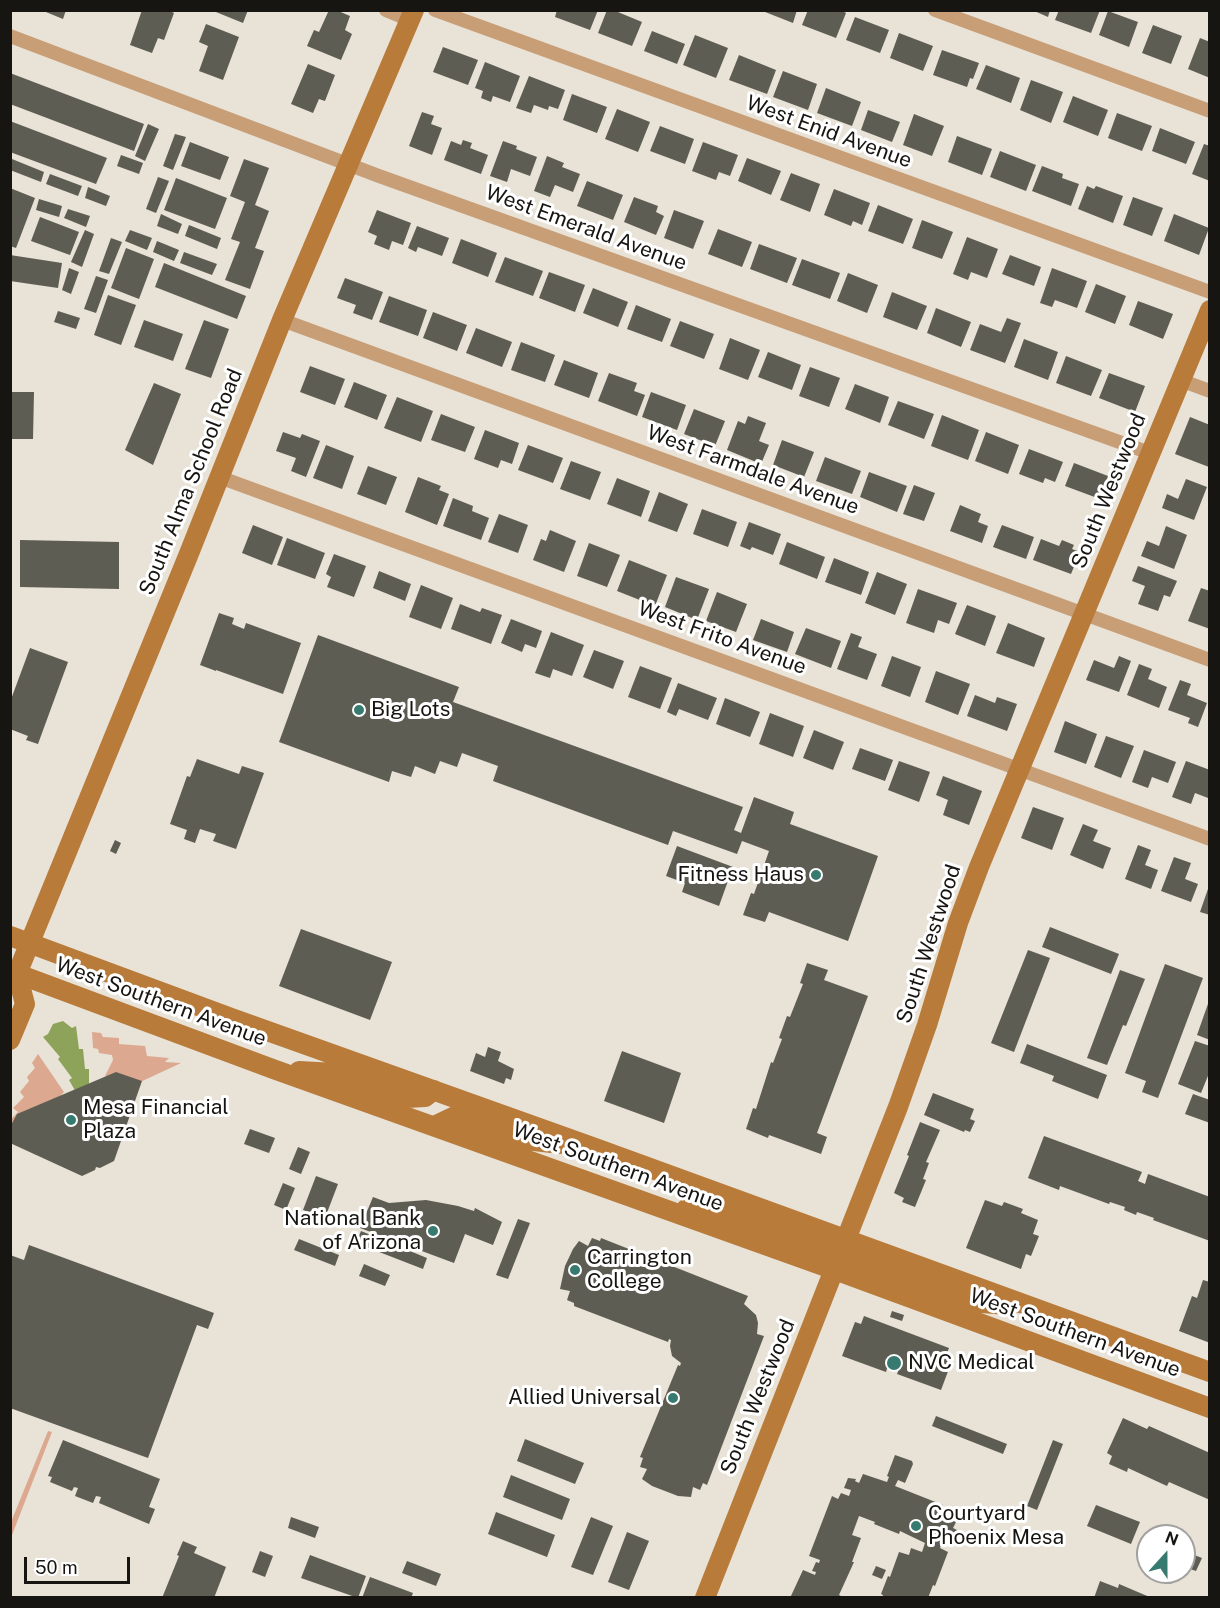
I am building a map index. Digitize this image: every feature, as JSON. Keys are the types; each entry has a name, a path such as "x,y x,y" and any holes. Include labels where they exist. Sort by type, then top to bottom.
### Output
{"main road":[{"name":"South Alma School Road","path":"13,974 30,944 282,320 412,15"},
{"name":"South Westwood","path":"705,1598 835,1270 927,1025 958,923 1209,310"},
{"name":"West Southern Avenue","path":"10,936 1209,1372"},
{"name":"West Southern Avenue","path":"13,974 835,1270 1209,1408"},
{"path":"10,1040 25,1004 13,974"},
{"path":"273,1069 336,1073 407,1098 425,1097 434,1090"},
{"path":"434,1126 455,1116 526,1140 595,1148"},
{"path":"669,1211 696,1209 728,1216 819,1249 826,1249 846,1240"},
{"path":"835,1270 846,1263 856,1261 969,1302 1024,1305"},
{"path":"1139,1382 1149,1350"}],"street":[{"path":"386,10 412,15"},
{"name":"West Enid Avenue","path":"435,10 1209,292"},
{"path":"935,10 1209,111"},
{"name":"West Emerald Avenue","path":"10,36 348,165 1150,453"},
{"name":"West Farmdale Avenue","path":"282,320 1209,660"},
{"path":"1180,380 1209,391"},
{"name":"West Frito Avenue","path":"219,477 1209,839"}],"shaded area":[{"path":"63,1021 72,1028 76,1026 79,1049 83,1049 85,1069 89,1069 89,1084 77,1094 69,1080 72,1078 58,1059 60,1057 43,1037 48,1034 53,1024"},
{"path":"92,1032 101,1033 103,1037 119,1038 119,1044 145,1046 147,1056 169,1058 165,1062 181,1063 136,1084 120,1076 105,1076 113,1060 112,1055 99,1053 98,1049 93,1048"},
{"path":"38,1054 64,1092 54,1103 11,1126 11,1119 18,1112 13,1108 24,1097 20,1092 29,1081 27,1077 35,1068 32,1063"},
{"path":"48,1431 52,1432 12,1535 11,1522"}],"building":[{"path":"41,10 66,10 63,19"},
{"path":"142,10 168,10 174,13 164,40 158,38 152,53 130,45"},
{"path":"211,10 248,10 243,23"},
{"path":"329,10 336,10 350,16 345,30 352,34 341,60 307,46 314,30 319,32"},
{"path":"557,10 598,10 590,30 555,17"},
{"path":"607,10 613,10 642,22 632,46 598,33"},
{"path":"760,10 797,10 793,23"},
{"path":"808,10 841,10 846,13 836,38 802,25"},
{"path":"1032,10 1050,10 1048,17"},
{"path":"1059,10 1100,10 1091,33 1055,20"},
{"path":"1108,11 1138,22 1129,47 1099,35"},
{"path":"855,17 889,30 880,53 846,40"},
{"path":"206,24 239,37 223,80 199,71 208,46 199,42"},
{"path":"1153,25 1182,36 1171,64 1142,53"},
{"path":"652,31 685,44 677,64 644,51"},
{"path":"899,33 933,46 923,71 890,58"},
{"path":"695,35 728,48 716,78 683,65"},
{"path":"1200,38 1210,42 1210,78 1188,69"},
{"path":"443,47 478,60 468,85 433,72"},
{"path":"942,50 979,63 967,87 933,75"},
{"path":"739,55 776,70 767,94 729,80"},
{"path":"485,62 520,76 510,102 493,96 491,102 481,98 483,91 475,88"},
{"path":"308,64 335,75 325,101 319,99 313,113 291,104"},
{"path":"986,65 1020,78 1011,103 976,89"},
{"path":"783,71 817,84 808,110 773,97"},
{"path":"10,73 144,124 134,151 10,104"},
{"path":"529,76 565,90 558,109 549,106 548,110 534,105 531,113 516,108"},
{"path":"1031,80 1063,92 1051,123 1020,110"},
{"path":"826,88 861,102 852,126 817,113"},
{"path":"572,94 607,107 597,133 563,120"},
{"path":"1073,96 1108,110 1098,136 1063,122"},
{"path":"617,109 650,122 638,152 605,139"},
{"path":"868,110 900,122 892,142 861,130"},
{"path":"422,112 434,116 431,124 442,128 432,155 409,146"},
{"path":"1117,113 1152,126 1142,151 1108,138"},
{"path":"914,114 944,126 932,156 903,145"},
{"path":"10,121 107,158 96,184 10,152"},
{"path":"148,124 159,129 145,161 135,156"},
{"path":"660,126 694,139 685,164 650,151"},
{"path":"1160,128 1195,142 1186,164 1152,151"},
{"path":"175,134 186,137 173,170 163,166"},
{"path":"957,136 992,149 982,175 948,162"},
{"path":"463,140 472,143 470,148 488,155 481,174 444,160 451,141 461,145"},
{"path":"503,141 537,157 530,176 511,169 507,182 490,176"},
{"path":"190,142 229,157 220,180 181,166"},
{"path":"703,142 738,155 730,176 719,172 716,180 692,171"},
{"path":"1204,144 1210,146 1210,181 1192,174"},
{"path":"1000,151 1036,165 1026,191 990,177"},
{"path":"121,155 143,163 139,174 117,166"},
{"path":"547,156 564,163 562,167 580,174 573,192 555,185 550,197 534,191"},
{"path":"747,158 781,171 771,195 738,181"},
{"path":"12,159 44,172 41,182 10,170"},
{"path":"244,159 269,168 255,205 269,211 255,248 264,251 250,289 225,280 240,242 231,239 245,202 230,196"},
{"path":"1042,166 1063,174 1062,178 1079,184 1071,206 1032,191"},
{"path":"791,173 820,184 810,212 780,200"},
{"path":"50,174 82,186 78,196 46,184"},
{"path":"158,177 169,181 156,213 146,209"},
{"path":"176,178 227,198 215,229 164,210"},
{"path":"587,181 623,195 613,220 577,206"},
{"path":"1087,186 1094,189 1096,186 1123,196 1113,223 1078,209"},
{"path":"88,187 110,196 106,206 85,198"},
{"path":"10,188 35,198 16,248 10,246"},
{"path":"834,189 870,203 862,225 853,221 851,226 824,215"},
{"path":"634,197 658,206 656,212 664,216 656,235 624,222"},
{"path":"1133,197 1163,208 1152,236 1123,225"},
{"path":"39,199 62,206 59,217 36,210"},
{"path":"878,205 913,219 903,244 868,231"},
{"path":"68,209 90,216 86,227 64,218"},
{"path":"377,210 411,223 403,245 392,241 389,250 374,244 377,236 368,232"},
{"path":"674,210 704,221 693,249 664,238"},
{"path":"161,214 182,224 178,234 157,226"},
{"path":"1174,214 1209,228 1199,255 1164,241"},
{"path":"40,217 79,232 70,255 31,241"},
{"path":"922,220 953,232 942,259 912,248"},
{"path":"189,225 221,238 217,249 185,236"},
{"path":"417,226 449,238 442,256 418,247 416,252 408,248"},
{"path":"718,229 752,242 742,267 708,254"},
{"path":"85,230 94,234 82,267 71,262"},
{"path":"130,230 152,238 147,250 125,241"},
{"path":"967,237 998,249 987,278 971,272 968,280 953,274"},
{"path":"111,238 122,242 109,274 99,271"},
{"path":"461,239 497,253 488,277 452,263"},
{"path":"157,241 179,250 174,261 153,252"},
{"path":"759,244 797,258 787,283 750,269"},
{"path":"126,248 154,259 139,299 111,288"},
{"path":"184,252 217,264 212,275 180,263"},
{"path":"10,255 62,263 58,288 10,281"},
{"path":"1010,255 1041,267 1034,286 1002,274"},
{"path":"505,257 543,271 533,296 495,282"},
{"path":"802,259 840,273 830,299 792,285"},
{"path":"164,263 246,296 237,319 155,287"},
{"path":"69,268 79,272 71,294 62,290"},
{"path":"1052,268 1087,281 1077,308 1055,300 1052,307 1040,303"},
{"path":"549,272 585,285 575,312 539,298"},
{"path":"848,273 878,285 867,313 837,301"},
{"path":"96,276 108,280 96,313 84,309"},
{"path":"345,278 383,292 372,320 353,313 356,305 337,298"},
{"path":"1096,284 1126,296 1115,324 1085,312"},
{"path":"593,288 628,302 618,327 583,313"},
{"path":"892,292 927,306 917,330 883,317"},
{"path":"108,295 136,305 121,345 94,335"},
{"path":"389,296 427,310 418,336 379,322"},
{"path":"1138,301 1173,314 1163,339 1129,325"},
{"path":"636,305 671,319 662,342 627,329"},
{"path":"936,308 971,322 961,347 927,333"},
{"path":"58,311 80,318 76,329 54,322"},
{"path":"433,312 467,325 457,351 423,338"},
{"path":"1007,318 1021,323 1005,363 970,350 980,324 1001,332"},
{"path":"144,320 183,334 173,361 134,347"},
{"path":"204,320 229,329 211,378 185,369"},
{"path":"680,321 714,334 704,359 670,346"},
{"path":"476,328 512,342 502,367 466,353"},
{"path":"730,338 760,350 748,380 719,369"},
{"path":"1024,339 1058,352 1048,380 1014,367"},
{"path":"521,342 555,355 545,382 511,370"},
{"path":"768,352 801,365 792,390 758,377"},
{"path":"1066,356 1102,370 1091,396 1056,383"},
{"path":"564,360 598,373 589,398 554,385"},
{"path":"310,366 345,379 335,405 300,392"},
{"path":"810,367 840,378 829,407 799,396"},
{"path":"609,373 637,383 634,391 645,395 637,416 598,401"},
{"path":"1109,373 1145,386 1135,412 1099,398"},
{"path":"354,382 387,395 377,420 344,407"},
{"path":"154,383 181,394 153,465 125,450"},
{"path":"855,384 889,397 880,423 845,409"},
{"path":"10,392 34,392 33,439 10,439"},
{"path":"651,392 686,405 677,430 642,417"},
{"path":"397,397 433,411 421,442 384,428"},
{"path":"898,401 934,414 924,439 888,425"},
{"path":"694,409 725,421 715,446 684,434"},
{"path":"441,414 475,427 465,452 431,440"},
{"path":"942,415 979,430 968,460 931,446"},
{"path":"748,416 766,423 759,441 769,445 761,464 727,450 738,421 745,424"},
{"path":"1190,417 1210,425 1209,467 1175,454"},
{"path":"485,430 519,443 512,464 501,460 498,468 474,459"},
{"path":"283,432 300,438 302,434 320,441 306,477 291,471 296,458 276,451"},
{"path":"986,432 1019,445 1008,474 975,461"},
{"path":"782,440 814,452 804,477 773,465"},
{"path":"326,445 354,456 342,489 313,478"},
{"path":"528,445 563,458 553,483 518,470"},
{"path":"1029,449 1063,462 1055,482 1045,478 1043,483 1019,474"},
{"path":"825,457 861,471 852,494 816,481"},
{"path":"571,461 601,472 590,500 560,489"},
{"path":"1074,463 1108,476 1100,499 1065,486"},
{"path":"368,466 397,477 386,505 357,494"},
{"path":"869,472 907,486 897,512 860,497"},
{"path":"418,477 441,486 439,490 449,494 437,525 405,512"},
{"path":"617,478 650,491 641,517 607,504"},
{"path":"1186,479 1207,487 1194,520 1162,508 1167,494 1178,499"},
{"path":"914,485 935,493 924,521 903,514"},
{"path":"659,492 688,504 677,532 648,521"},
{"path":"453,498 473,506 472,511 489,518 481,540 443,526"},
{"path":"960,505 981,514 978,522 988,526 982,543 950,531"},
{"path":"702,509 737,522 728,547 693,534"},
{"path":"499,514 528,525 518,553 488,542"},
{"path":"749,522 781,534 773,555 752,547 750,550 740,546"},
{"path":"253,525 283,537 272,565 242,553"},
{"path":"1002,525 1034,537 1026,559 993,547"},
{"path":"1166,526 1187,535 1174,569 1141,556 1147,541 1159,546"},
{"path":"550,530 576,541 564,572 533,560 541,539 546,541"},
{"path":"287,538 325,553 315,579 277,565"},
{"path":"1041,539 1059,546 1062,540 1074,545 1072,549 1080,552 1071,574 1033,560"},
{"path":"20,540 119,542 119,589 20,587"},
{"path":"787,542 825,557 817,579 779,564"},
{"path":"589,543 620,555 607,587 577,576"},
{"path":"334,554 366,566 354,597 327,587 331,577 326,574"},
{"path":"834,558 869,572 861,595 825,582"},
{"path":"629,560 667,575 655,606 617,591"},
{"path":"1138,566 1177,581 1170,597 1164,595 1158,611 1138,604 1145,586 1132,581"},
{"path":"379,571 411,584 405,601 373,588"},
{"path":"877,572 907,584 895,615 865,603"},
{"path":"676,577 709,589 697,620 665,607"},
{"path":"421,585 453,598 441,629 409,617"},
{"path":"1201,588 1210,591 1210,629 1188,621"},
{"path":"918,589 957,603 949,624 938,620 934,633 906,623"},
{"path":"717,592 747,604 736,632 706,621"},
{"path":"460,604 480,612 482,608 502,615 491,644 451,629"},
{"path":"967,605 996,616 985,646 955,634"},
{"path":"219,613 234,618 232,624 244,629 246,623 301,643 283,694 200,665"},
{"path":"511,619 542,631 536,648 525,644 522,652 501,643"},
{"path":"761,619 794,632 787,652 753,640"},
{"path":"1008,623 1045,638 1034,667 996,653"},
{"path":"806,628 841,641 831,668 795,654"},
{"path":"551,632 584,645 572,676 553,669 550,678 535,673"},
{"path":"851,633 862,637 858,647 877,654 867,680 837,669"},
{"path":"318,635 459,687 453,702 743,807 734,830 741,833 754,797 794,812 790,824 878,856 848,941 769,912 765,922 743,915 751,893 754,894 769,851 742,841 737,854 673,831 668,845 493,781 498,766 462,753 457,767 440,761 435,774 415,766 411,777 392,771 389,782 279,742"},
{"path":"30,648 68,662 38,744 26,740 28,736 10,729 10,702"},
{"path":"594,650 624,661 613,689 583,677"},
{"path":"892,656 921,667 910,697 881,686"},
{"path":"1119,656 1131,661 1119,692 1086,680 1094,660 1114,668"},
{"path":"1139,664 1152,669 1148,679 1167,687 1159,708 1127,695"},
{"path":"640,666 672,678 660,709 628,697"},
{"path":"936,671 970,684 958,715 925,702"},
{"path":"1180,680 1191,684 1187,695 1207,703 1198,727 1188,723 1190,718 1168,710"},
{"path":"678,683 717,698 708,720 679,709 676,716 667,712"},
{"path":"975,695 995,703 997,697 1017,704 1007,731 967,716"},
{"path":"725,698 760,712 750,737 716,724"},
{"path":"770,713 804,726 793,757 759,744"},
{"path":"1065,721 1097,734 1086,764 1054,752"},
{"path":"814,730 844,742 833,770 803,758"},
{"path":"1106,736 1134,746 1121,778 1094,767"},
{"path":"860,748 893,760 885,781 852,769"},
{"path":"1144,750 1176,762 1168,783 1152,777 1148,788 1132,782"},
{"path":"197,759 239,774 242,766 264,773 236,849 213,841 216,834 200,829 195,843 184,839 187,830 170,824 187,776 190,777"},
{"path":"899,761 930,772 919,802 888,790"},
{"path":"1186,761 1210,770 1208,798 1195,793 1191,804 1172,797"},
{"path":"943,776 982,791 969,825 943,815 948,800 936,795"},
{"path":"1033,807 1064,818 1052,850 1021,838"},
{"path":"1083,824 1098,830 1093,841 1111,848 1103,869 1070,855"},
{"path":"115,840 121,843 116,854 110,851"},
{"path":"1138,845 1151,850 1145,865 1158,870 1151,889 1125,879"},
{"path":"677,846 733,867 719,906 682,892 685,883 666,876"},
{"path":"1174,857 1191,863 1185,879 1198,884 1191,902 1161,891"},
{"path":"1210,886 1210,915 1200,912"},
{"path":"1050,927 1119,954 1111,974 1042,947"},
{"path":"301,929 392,962 370,1020 279,986"},
{"path":"1028,950 1050,958 1014,1052 991,1043"},
{"path":"807,963 828,970 824,980 868,996 817,1133 827,1137 821,1154 746,1129 753,1108 756,1109 771,1062 773,1063 782,1039 779,1038 787,1016 790,1017 803,984 800,983"},
{"path":"1165,964 1203,978 1158,1098 1142,1092 1146,1081 1125,1073"},
{"path":"1120,970 1145,979 1107,1065 1087,1058"},
{"path":"1210,1001 1210,1040 1197,1035"},
{"path":"1195,1041 1210,1046 1210,1071 1201,1093 1178,1084"},
{"path":"1027,1044 1107,1075 1098,1099 1052,1081 1054,1076 1020,1063"},
{"path":"488,1047 501,1052 498,1061 514,1069 511,1080 506,1078 504,1084 470,1071 476,1053 485,1057"},
{"path":"622,1051 681,1073 664,1123 604,1101"},
{"name":"Mesa Financial Plaza","path":"116,1072 142,1081 114,1161 100,1168 96,1167 95,1170 82,1176 10,1143 10,1127 17,1114"},
{"path":"933,1093 974,1109 970,1119 975,1121 970,1132 965,1130 964,1132 924,1115"},
{"path":"1193,1094 1210,1100 1210,1123 1185,1114"},
{"path":"920,1122 940,1130 926,1162 929,1163 923,1179 926,1180 915,1207 902,1202 904,1198 894,1193"},
{"path":"250,1129 275,1138 269,1153 244,1144"},
{"path":"1044,1136 1142,1172 1138,1181 1145,1184 1148,1174 1210,1197 1210,1241 1137,1212 1136,1215 1124,1210 1125,1207 1110,1202 1109,1204 1060,1186 1059,1190 1028,1178"},
{"path":"298,1147 310,1152 301,1174 289,1169"},
{"path":"316,1176 338,1184 325,1218 303,1210"},
{"path":"283,1183 295,1188 286,1210 274,1205"},
{"name":"National Bank of Arizona","path":"373,1197 389,1203 426,1200 474,1211 475,1208 502,1222 493,1245 465,1234 454,1263 360,1228"},
{"path":"985,1200 1002,1206 1004,1202 1023,1209 1021,1213 1038,1220 1033,1234 1039,1236 1031,1256 1026,1254 1021,1269 966,1248"},
{"path":"518,1219 530,1223 508,1279 496,1275"},
{"path":"361,1231 427,1258 423,1269 356,1243"},
{"path":"592,1238 600,1241 601,1238 748,1296 744,1304 756,1315 757,1334 764,1336 707,1485 703,1483 700,1490 693,1487 691,1497 678,1496 652,1486 642,1479 647,1469 640,1467 643,1458 640,1457 678,1365 680,1366 681,1363 672,1356 671,1340 669,1339 668,1342 574,1306 574,1303 567,1300 570,1291 560,1289 565,1266 573,1249 579,1241 588,1246"},
{"path":"299,1239 339,1255 335,1266 294,1250"},
{"path":"29,1245 214,1313 208,1329 197,1325 148,1458 10,1408 10,1255 24,1260"},
{"path":"364,1264 390,1275 385,1286 359,1276"},
{"path":"1203,1280 1210,1282 1210,1343 1179,1331 1192,1296 1197,1298"},
{"path":"892,1311 904,1315 902,1321 890,1317"},
{"path":"864,1316 949,1348 946,1356 953,1358 941,1390 897,1374 899,1369 888,1365 886,1372 842,1356 855,1322 861,1324"},
{"path":"936,1416 1007,1444 1003,1454 932,1426"},
{"path":"1123,1418 1147,1429 1149,1426 1210,1453 1210,1500 1169,1482 1167,1486 1128,1468 1127,1472 1109,1464 1112,1456 1107,1453"},
{"path":"525,1439 584,1463 575,1484 517,1461"},
{"path":"63,1440 160,1479 149,1507 155,1509 149,1524 99,1503 101,1497 96,1496 93,1503 75,1496 78,1488 74,1487 72,1491 50,1482 52,1477 48,1476"},
{"path":"1053,1440 1063,1444 1037,1510 1027,1506"},
{"name":"Courtyard Phoenix Mesa","path":"895,1455 912,1461 913,1464 905,1483 898,1480 895,1486 943,1505 939,1515 956,1522 953,1528 957,1530 953,1540 943,1540 940,1548 948,1552 928,1598 882,1598 881,1594 899,1552 909,1555 911,1548 922,1552 925,1543 859,1516 852,1535 861,1538 852,1562 854,1562 839,1595 845,1598 790,1598 803,1570 815,1575 816,1572 812,1571 816,1562 819,1563 820,1560 809,1556 832,1496 838,1499 841,1493 849,1496 851,1490 844,1488 848,1478 856,1479 855,1481 859,1483 863,1474 887,1482"},
{"path":"511,1475 570,1499 562,1520 503,1497"},
{"path":"1096,1505 1140,1522 1136,1524 1136,1532 1131,1544 1087,1526"},
{"path":"496,1512 555,1535 547,1557 488,1534"},
{"path":"291,1517 319,1527 315,1538 288,1528"},
{"path":"591,1517 613,1526 593,1575 571,1567"},
{"path":"627,1532 649,1541 629,1590 608,1582"},
{"path":"183,1541 197,1547 194,1553 226,1567 214,1598 162,1598"},
{"path":"260,1551 273,1556 265,1577 252,1572"},
{"path":"310,1555 366,1576 358,1598 301,1578"},
{"path":"1196,1556 1202,1558 1196,1571"},
{"path":"407,1561 441,1574 436,1586 402,1573"},
{"path":"876,1566 886,1570 882,1579 872,1575"},
{"path":"370,1577 413,1593 411,1598 362,1598"},
{"path":"1100,1581 1118,1588 1119,1584 1152,1598 1094,1598"}],"place":[{"name":"Big Lots","path":"359,710"},
{"name":"Fitness Haus","path":"816,875"},
{"name":"Mesa Financial Plaza","path":"71,1120"},
{"name":"National Bank of Arizona","path":"433,1231"},
{"name":"Carrington College","path":"575,1270"},
{"name":"NVC Medical","path":"894,1363"},
{"name":"Allied Universal","path":"673,1398"},
{"name":"Courtyard Phoenix Mesa","path":"916,1526"}]}
